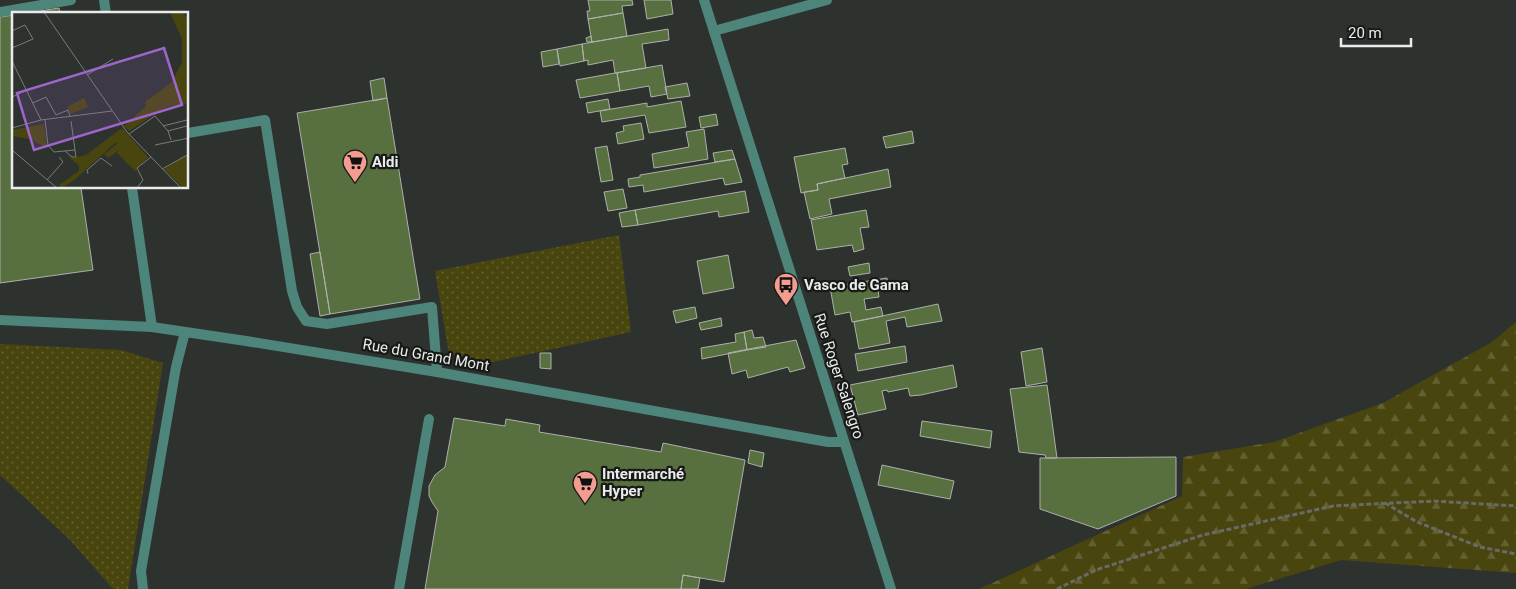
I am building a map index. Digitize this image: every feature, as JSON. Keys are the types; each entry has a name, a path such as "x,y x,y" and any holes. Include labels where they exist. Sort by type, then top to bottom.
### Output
{"street":[{"path":"0,12 72,0"},
{"name":"Rue Roger Salengro","path":"704,0 891,589"},
{"path":"714,31 827,0"},
{"path":"189,132 265,120 292,291 297,307 306,322 327,324 432,307 437,372"},
{"path":"132,189 152,327"},
{"name":"Rue du Grand Mont","path":"0,320 152,327 437,372 783,435 828,442 844,442"},
{"path":"143,589 141,572 176,367 184,332"},
{"path":"399,589 429,419"}],"path":[{"path":"1057,589 1096,570 1203,535 1333,506 1434,500 1516,506"},
{"path":"1385,503 1417,522 1480,547 1516,554"}],"green space":[{"path":"619,235 631,332 493,362 449,354 435,271"},
{"path":"1516,322 1516,573 1341,560 1246,589 979,589 1182,496 1183,457 1274,442 1383,403 1492,342"},
{"path":"0,344 121,350 163,363 128,589 113,589 69,539 0,475"}],"building":[{"path":"588,0 632,0 633,5 622,6 623,13 588,19 587,11 590,11"},
{"path":"644,0 671,0 673,14 647,19"},
{"path":"59,8 60,12 33,12"},
{"path":"623,13 627,36 592,42 588,19"},
{"path":"12,15 12,189 81,189 93,270 0,283 0,17"},
{"path":"668,29 669,40 642,44 646,68 615,73 613,60 588,65 588,60 584,61 582,44"},
{"path":"591,36 592,42 587,42 586,38"},
{"path":"582,44 584,61 560,66 557,49"},
{"path":"557,49 559,64 543,67 541,52"},
{"path":"662,65 667,94 651,97 649,86 620,91 617,73"},
{"path":"617,73 620,91 580,98 576,80"},
{"path":"384,78 387,98 373,101 370,81"},
{"path":"687,83 690,96 668,99 665,87"},
{"name":"Aldi","path":"387,98 420,299 330,314 297,113"},
{"path":"608,99 610,109 588,113 586,103"},
{"path":"681,101 686,127 649,133 645,115 602,122 600,111 647,103 647,107"},
{"path":"716,114 718,125 701,128 699,117"},
{"path":"641,123 644,139 618,144 616,133 624,131 623,126"},
{"path":"704,129 708,159 654,168 652,154 689,147 686,132"},
{"path":"912,131 914,143 886,148 883,137"},
{"path":"607,146 613,180 601,182 595,148"},
{"path":"845,148 848,164 842,165 845,178 817,184 818,190 801,193 794,157"},
{"path":"732,150 735,159 715,162 713,153"},
{"path":"735,159 742,182 725,185 723,178 644,192 643,185 629,187 628,179 640,177 640,175"},
{"path":"888,169 891,187 829,199 832,214 810,219 804,192 818,190 817,184"},
{"path":"623,189 627,208 608,211 604,192"},
{"path":"745,191 749,212 719,217 718,211 638,225 635,210"},
{"path":"635,210 638,225 622,227 619,213"},
{"path":"866,210 869,227 860,228 864,249 854,252 852,245 817,250 811,220"},
{"path":"320,252 330,314 320,316 310,254"},
{"path":"728,255 734,288 703,294 697,261"},
{"path":"869,263 870,273 850,276 848,267"},
{"path":"887,278 888,288 878,290 879,297 864,299 866,310 881,307 883,316 852,322 850,312 835,315 830,287"},
{"path":"938,304 942,321 907,327 905,317 886,321 890,343 859,349 854,322"},
{"path":"695,307 697,318 676,323 673,311"},
{"path":"721,318 722,326 701,330 699,323"},
{"path":"752,330 754,338 763,337 766,347 747,350 744,332"},
{"path":"744,332 747,350 702,359 701,348 736,342 735,334"},
{"path":"796,340 805,368 790,372 788,367 748,378 746,370 732,374 728,353"},
{"path":"905,346 907,362 858,371 855,354"},
{"path":"1042,348 1047,382 1026,386 1021,352"},
{"path":"540,353 551,353 551,369 540,368"},
{"path":"953,365 957,387 910,396 908,388 888,392 887,390 882,391 886,409 858,415 850,385"},
{"path":"1047,385 1057,458 1046,458 1045,455 1019,452 1010,389"},
{"name":"Intermarché Hyper","path":"454,418 505,426 506,419 540,425 539,432 661,452 663,443 745,460 724,582 683,575 681,589 425,589 438,511 429,496 429,486 435,475 445,467"},
{"path":"922,421 992,431 990,448 920,436"},
{"path":"750,450 764,453 762,467 748,463"},
{"path":"1176,457 1176,496 1098,529 1040,509 1040,458"},
{"path":"882,465 954,481 950,499 878,485"},
{"path":"683,575 700,578 698,589 681,589"}],"place":[{"name":"Aldi","path":"355,183"},
{"name":"Vasco de Gama","path":"786,306"},
{"name":"Intermarché Hyper","path":"585,504"}]}
